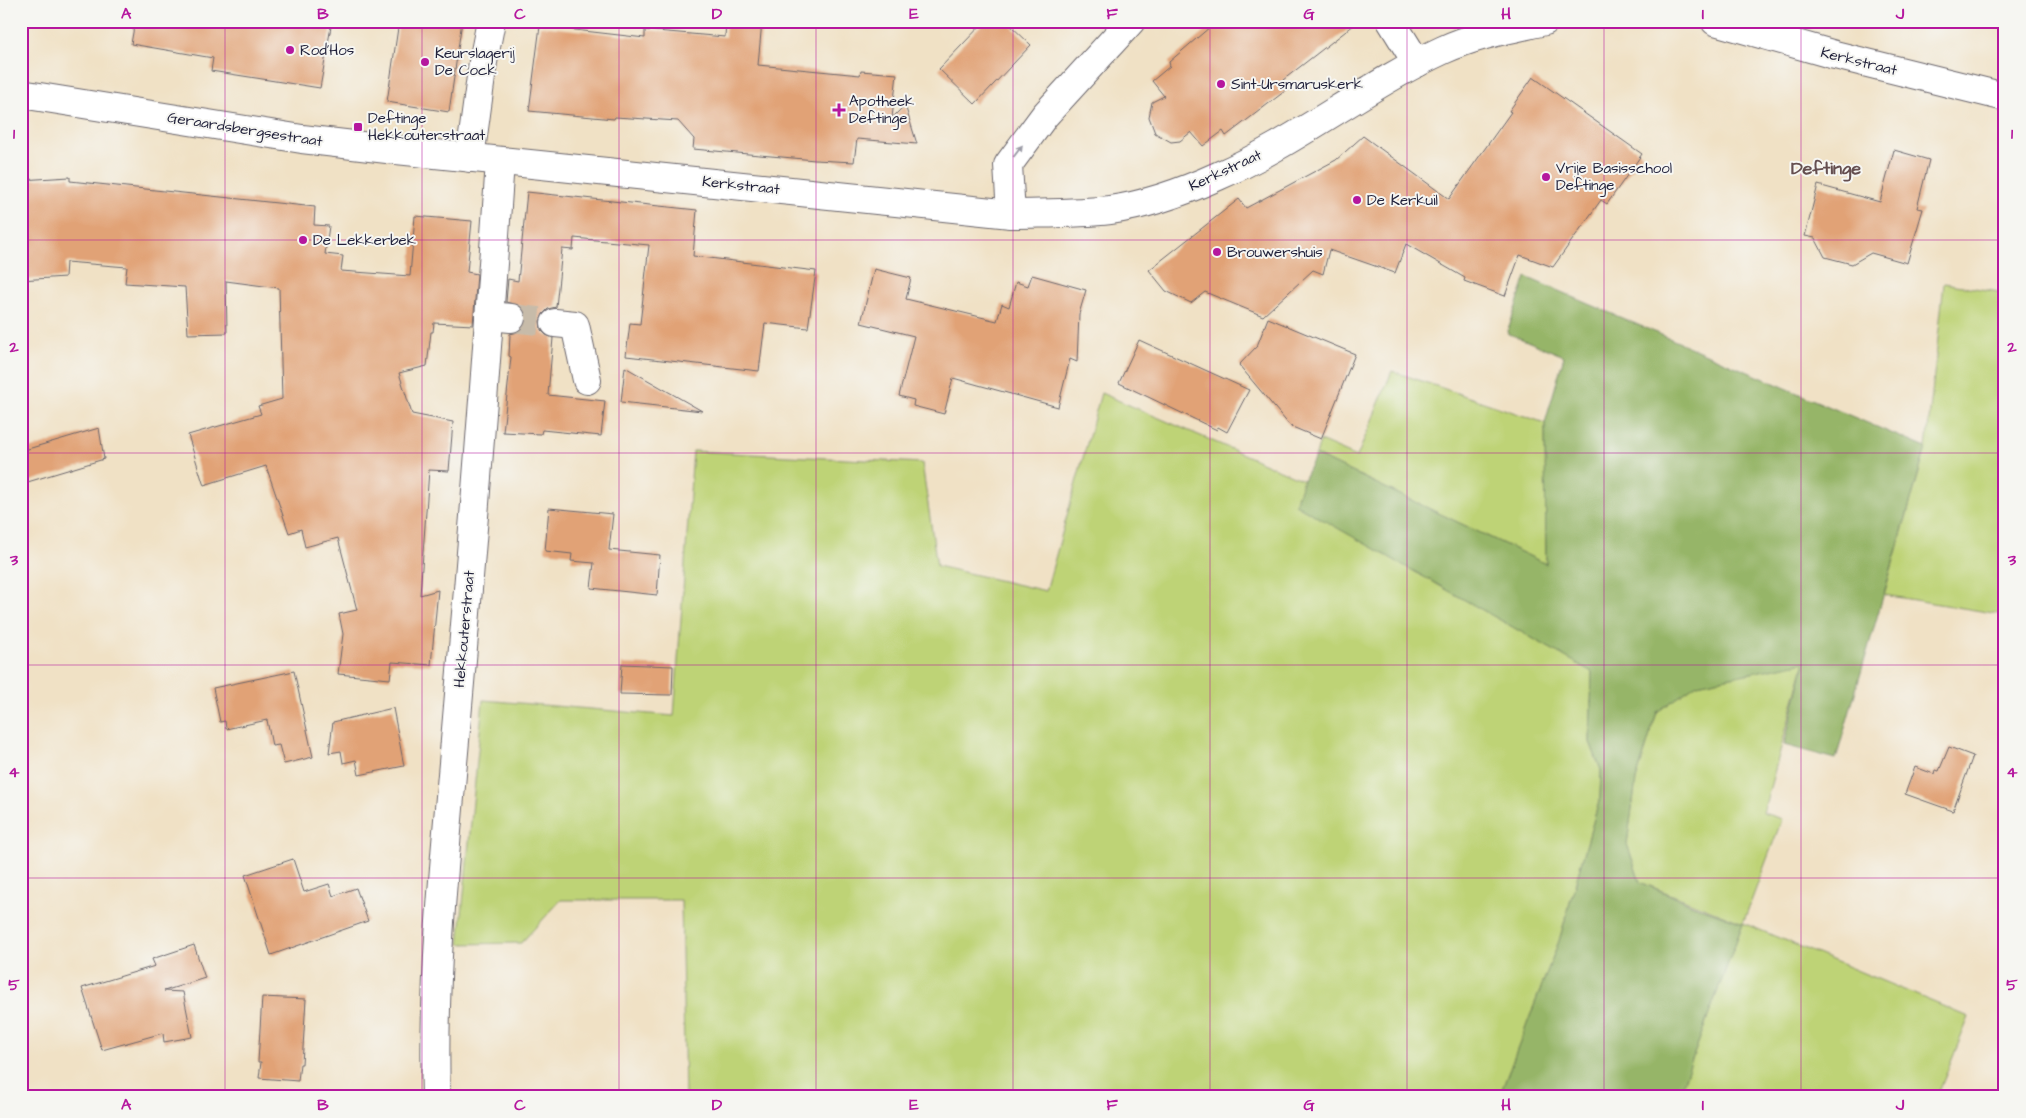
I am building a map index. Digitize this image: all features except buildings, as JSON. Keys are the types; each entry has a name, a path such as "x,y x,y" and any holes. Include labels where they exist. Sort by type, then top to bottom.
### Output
{"street":[{"path":"470,158 483,62 491,21"},
{"path":"1011,214 1008,165 1045,115 1131,21"},
{"path":"1391,21 1417,63"},
{"name":"Kerkstraat","path":"470,158 1011,214 1111,210 1152,200 1209,180 1254,159 1417,63 1472,39 1545,21"},
{"name":"Kerkstraat","path":"1715,21 1835,55 2005,97"},
{"name":"Geraardsbergsestraat","path":"21,94 302,140 470,158"},
{"name":"Hekkouterstraat","path":"436,1097 434,1034 438,928 500,317 500,161"},
{"path":"555,323 575,325 587,380"}],"green space":[{"path":"1526,277 1926,448 1836,759 1784,745 1805,662 1697,684 1657,712 1636,780 1627,844 1640,882 1698,907 1743,923 1678,1097 1499,1097 1559,941 1600,798 1601,770 1590,742 1592,672 1295,504 1303,480 1316,455 1546,564 1545,423 1564,356 1507,333"},
{"path":"1944,283 2005,293 2005,615 1884,595 1926,448"},
{"path":"1392,371 1545,423 1546,564 1316,455 1320,441 1357,457"},
{"path":"1101,393 1303,480 1296,504 1592,672 1590,742 1601,770 1600,798 1559,941 1499,1097 685,1097 681,900 561,900 521,943 459,944 483,700 674,716 693,451 922,463 937,566 1046,591"},
{"path":"1805,661 1763,813 1782,819 1743,923 1640,882 1627,844 1636,780 1657,712 1697,684"},
{"path":"1743,923 1969,1017 1937,1097 1678,1097"}],"tunnel":[{"path":"511,318 555,323"}],"place":[{"name":"Rod'Hos","path":"290,50"},
{"name":"Keurslagerij De Cock","path":"425,62"},
{"name":"Sint-Ursmaruskerk","path":"1221,84"},
{"name":"Apotheek Deftinge","path":"839,110"},
{"name":"Deftinge Hekkouterstraat","path":"358,127"},
{"name":"Vrije Basisschool Deftinge","path":"1546,177"},
{"name":"De Kerkuil","path":"1357,200"},
{"name":"De Lekkerbek","path":"303,240"},
{"name":"Brouwershuis","path":"1217,252"}],"district":[{"name":"Deftinge","path":"1826,168"}]}
